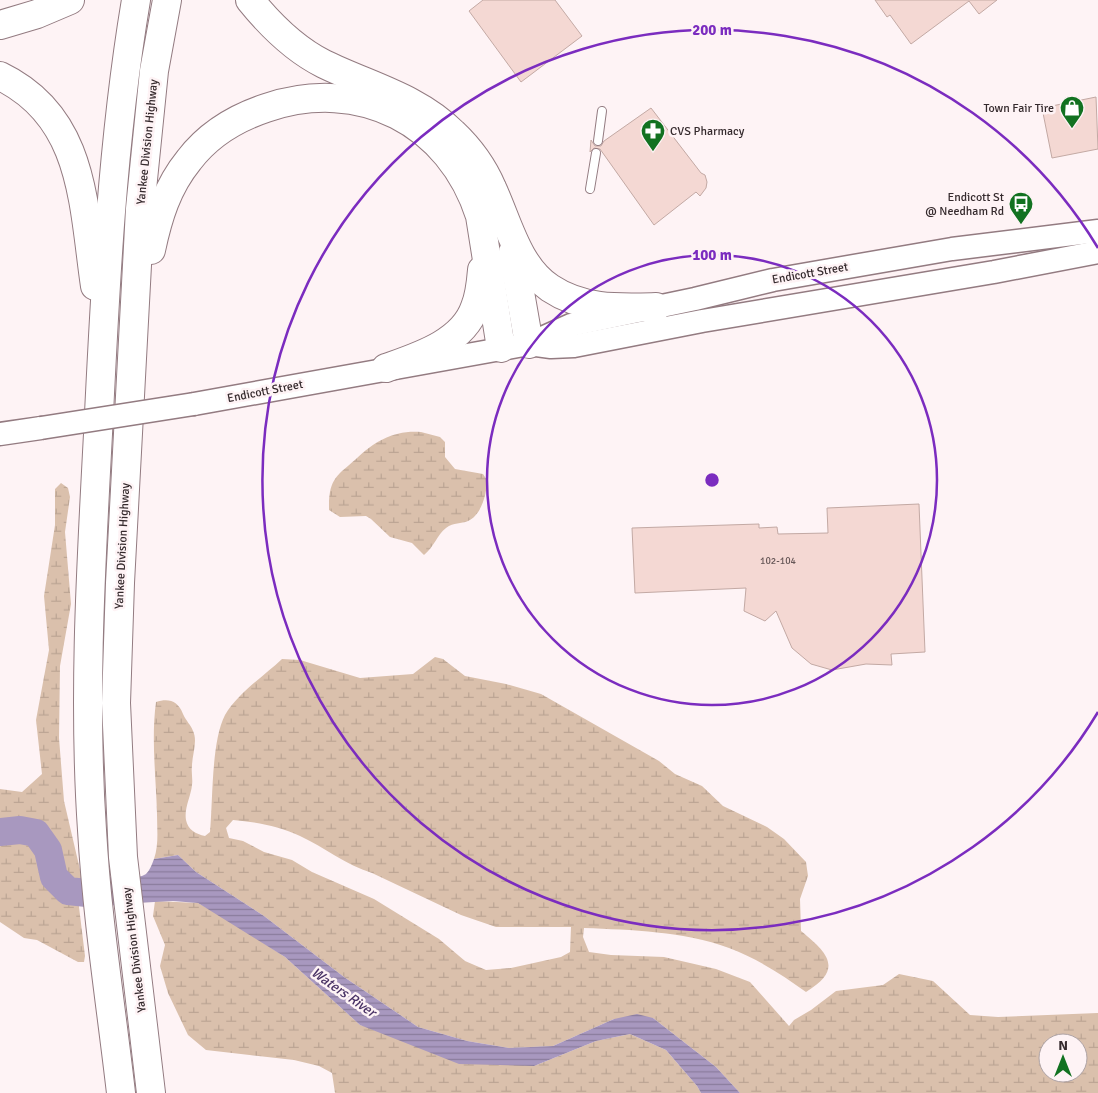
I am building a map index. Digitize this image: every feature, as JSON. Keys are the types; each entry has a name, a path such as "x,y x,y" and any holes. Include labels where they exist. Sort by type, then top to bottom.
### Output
{"highway":[{"path":"0,25 37,14 70,0"},
{"path":"121,1093 94,860 87,727 88,657 103,336 119,131 136,0"},
{"name":"Yankee Division Highway","path":"151,1093 123,857 117,759 117,659 146,135 154,71 168,0"},
{"path":"250,0 282,36 322,63 392,92 439,119 470,150 482,168 496,231 524,306 529,344"},
{"path":"0,76 26,91 46,109 61,131 70,150 82,196 103,336"},
{"path":"134,332 157,221 176,178 204,143 229,124 249,114 284,102 332,97 362,101 383,108 411,123 446,151 463,174 474,197 496,231 522,257 534,274 549,287 568,298 611,308 656,307"},
{"path":"496,231 502,348"},
{"path":"386,368 428,352 457,333 468,320 475,309 496,231"}],"main road":[{"name":"Endicott Street","path":"529,344 570,325 773,280 952,249 1098,230"},
{"name":"Endicott Street","path":"0,434 194,404 502,348 529,344 551,347 574,346 702,321 994,272 1098,252"}],"lane":[{"path":"598,141 602,111"},
{"path":"590,188 596,153"}],"green space":[{"path":"421,432 440,437 445,442 445,457 455,469 483,474 487,480 485,497 477,514 468,521 446,528 424,555 412,543 390,537 366,516 340,517 329,510 329,497 333,483 344,469 370,447 386,438 402,433"},
{"path":"61,483 68,488 70,497 65,532 71,604 60,666 59,738 64,801 81,874 79,907 85,956 84,962 78,962 37,940 24,938 0,922 0,789 22,792 42,774 36,720 49,650 44,596 55,525 55,489"},
{"path":"435,657 443,659 465,676 506,684 541,694 659,761 675,774 702,786 723,806 767,827 784,839 806,862 808,876 800,899 801,931 819,947 828,961 828,968 825,976 818,984 806,992 779,973 749,957 712,942 694,938 657,932 584,928 583,937 589,952 611,955 664,957 716,969 750,982 789,1026 794,1020 836,991 883,985 899,974 933,981 970,1015 998,1017 1098,1013 1098,1093 740,1093 716,1067 653,1018 614,1019 553,1046 509,1048 467,1041 418,1027 344,977 264,916 196,872 178,855 154,859 157,848 154,744 156,702 165,700 176,703 193,731 195,744 192,783 186,820 193,831 205,836 210,832 213,772 220,727 225,715 237,699 282,659 300,660 360,678 413,674","holes":["233,820 267,825 309,840 362,870 461,915 496,927 571,927 570,952 561,957 511,968 486,970 465,961 439,939 374,899 312,872 292,860 264,852 243,841 229,838 226,828"]},
{"path":"155,901 198,903 225,918 285,957 360,1025 534,1066 596,1041 630,1034 666,1050 701,1093 335,1093 332,1073 319,1066 294,1060 206,1050 188,1035 168,993 160,966 165,945 153,916"}],"water":[{"path":"178,855 196,872 264,916 344,977 418,1027 467,1041 509,1048 553,1046 614,1019 637,1014 653,1018 716,1067 740,1093 701,1093 666,1050 630,1034 596,1041 534,1066 459,1064 360,1025 285,957 198,903 173,901 79,906 81,874 133,878 146,874 154,859"}],"building":[{"path":"483,0 555,0 582,36 521,82 469,11"},
{"path":"875,0 997,0 979,14 969,1 911,44 890,15 887,17"},
{"name":"Town Fair Tire","path":"1096,97 1098,149 1052,158 1042,108"},
{"name":"CVS Pharmacy","path":"651,108 701,173 705,175 707,182 706,188 700,196 696,192 654,225 600,149 594,148 590,152 591,140 595,146 601,146 604,141"},
{"path":"919,504 925,652 891,654 892,665 866,664 832,670 811,664 792,648 776,611 765,621 744,611 746,588 635,593 632,528 759,524 759,528 777,527 778,534 828,533 827,508"}],"waterway":[{"name":"Waters River","path":"0,832 20,830 36,833 48,850 54,877 68,891 87,893 117,891"}],"place":[{"name":"Town Fair Tire","path":"1072,129"},
{"name":"CVS Pharmacy","path":"653,152"},
{"name":"Endicott St @ Needham Rd","path":"1021,225"}]}
